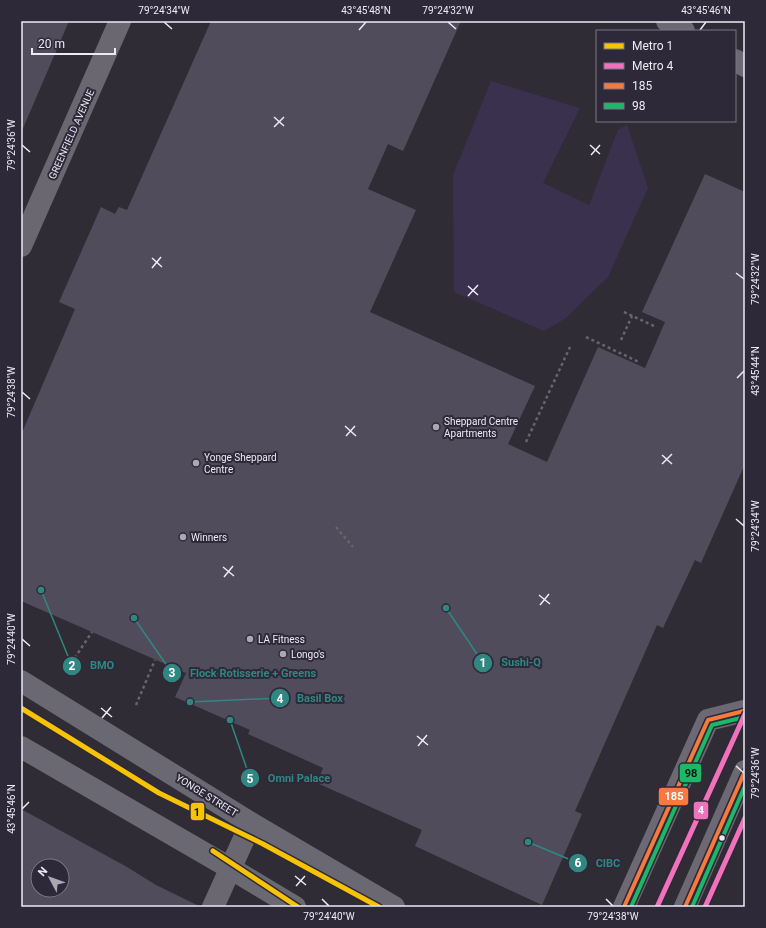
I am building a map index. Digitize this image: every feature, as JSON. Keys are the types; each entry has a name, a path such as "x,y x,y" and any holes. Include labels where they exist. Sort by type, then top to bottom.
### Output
{"main road":[{"path":"667,21 682,30"},
{"path":"736,61 745,66"},
{"name":"YONGE STREET","path":"21,681 251,823 394,907"},
{"path":"624,907 708,720 744,711"},
{"path":"21,747 295,907"},
{"path":"685,907 745,771"}],"street":[{"name":"GREENFIELD AVENUE","path":"21,246 120,21"},
{"path":"213,907 251,823"}],"path":[{"path":"624,312 656,327"},
{"path":"621,340 632,316"},
{"path":"586,337 639,362"},
{"path":"526,442 570,347"},
{"path":"336,527 353,547"},
{"path":"68,668 92,632"},
{"path":"136,705 156,660"}],"shaded area":[{"path":"491,81 580,108 543,183 589,205 618,130 627,125 648,188 608,277 566,318 544,331 454,292 453,175"}],"building":[{"path":"21,21 69,21 21,133"},
{"name":"Yonge Sheppard Centre","path":"211,21 461,21 403,151 388,144 368,189 416,210 370,312 535,386 508,444 547,462 598,347 645,368 665,322 642,312 705,174 745,192 745,464 701,563 695,560 663,628 657,625 575,811 582,814 542,905 415,846 422,830 317,783 323,768 248,734 250,730 175,697 186,673 21,601 21,435 75,309 59,302 101,207 115,214 119,207 127,210"},
{"path":"21,809 127,867 156,885 201,907 21,907"}],"metro line":[{"name":"1","path":"21,708 159,793 263,844 379,907"},
{"name":"4","path":"657,907 745,714"},
{"name":"4","path":"705,907 745,818"},
{"name":"1","path":"213,851 298,907"}],"transit line":[{"name":"185","path":"624,907 708,720 744,711"},
{"name":"98","path":"631,907 712,725 745,717"},
{"name":"185","path":"685,907 745,771"},
{"name":"98","path":"692,907 745,786"}],"place":[{"name":"Sheppard Centre Apartments","path":"436,427"},
{"name":"Yonge Sheppard Centre","path":"196,463"},
{"name":"Winners","path":"183,537"},
{"name":"BMO","path":"41,590"},
{"name":"Sushi-Q","path":"446,608"},
{"name":"Flock Rotisserie + Greens","path":"134,618"},
{"name":"LA Fitness","path":"250,639"},
{"name":"Longo's","path":"283,654"},
{"name":"Basil Box","path":"190,702"},
{"name":"Omni Palace","path":"230,720"},
{"name":"CIBC","path":"528,842"}]}
